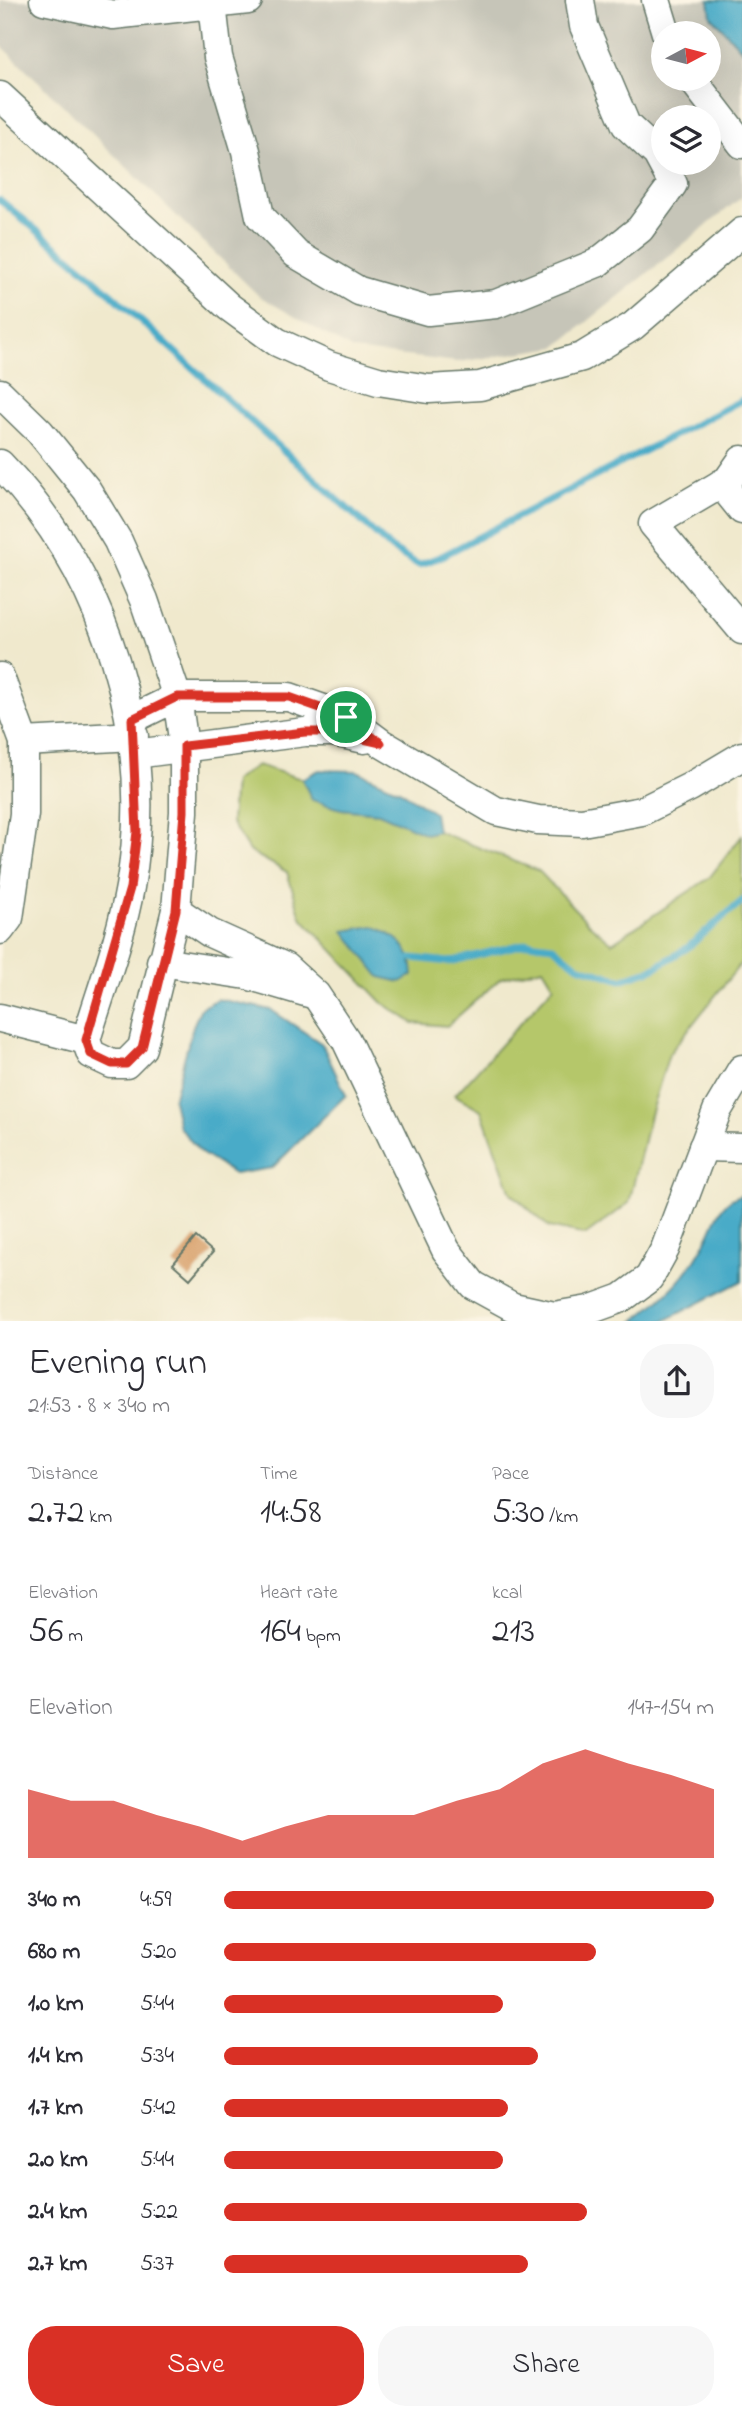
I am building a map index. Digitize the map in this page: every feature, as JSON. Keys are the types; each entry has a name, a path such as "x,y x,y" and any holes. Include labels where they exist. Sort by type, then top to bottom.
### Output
{"street":[{"path":"44,0 113,15 248,0"},
{"path":"212,4 218,57 246,151 260,216 296,254 359,290 428,311 496,304 597,263 640,229 673,184 657,154 626,125 584,26 580,0"},
{"path":"656,0 662,21"},
{"path":"701,91 742,144"},
{"path":"0,96 229,307 276,342 329,366 378,380 429,389 480,386 582,357 633,326 742,232"},
{"path":"0,393 40,432 87,490 118,541 144,600 177,697 184,746 184,812 176,910 142,1048 126,1064 112,1064 91,1054 86,1040 130,888 137,832 134,736 93,602 54,533 0,464"},
{"path":"742,460 728,480 653,524 742,630"},
{"path":"721,484 742,510"},
{"path":"0,677 24,743 24,814 9,918 0,930"},
{"path":"134,736 177,697 289,697 346,717 381,743 496,811 538,820 582,822 642,811 690,787 742,756"},
{"path":"24,743 134,736 184,746 305,732 333,732 381,743"},
{"path":"176,910 209,933 285,967 316,995 346,1040 446,1250 473,1285 513,1307 554,1315 589,1310 622,1298 649,1278 665,1249 717,1111 742,1069"},
{"path":"162,962 247,975 316,995"},
{"path":"0,1018 86,1040"},
{"path":"703,1147 742,1148"}],"shaded area":[{"path":"0,0 742,0 742,197 556,347 458,362 353,350 259,296 0,44"}],"green space":[{"path":"257,765 302,779 313,800 341,809 379,813 426,834 437,831 539,871 589,924 612,943 709,878 742,836 742,962 669,1054 650,1115 629,1203 586,1235 549,1227 511,1193 481,1110 455,1095 554,986 543,968 501,978 447,1026 413,1023 383,1003 301,917 287,872 249,851 231,822 234,781"}],"water":[{"path":"709,0 742,0 742,50 721,27 721,21 716,21 711,16"},
{"path":"319,770 357,771 401,791 434,813 437,831 426,834 379,813 341,809 312,800 302,779"},
{"path":"373,926 402,944 410,957 413,975 401,982 380,977 344,931"},
{"path":"218,999 271,1010 322,1044 346,1095 272,1168 234,1174 201,1153 179,1127 173,1100 193,1026 201,1008"},
{"path":"742,1195 742,1281 664,1321 634,1321 677,1283 702,1249 724,1205"}],"building":[{"path":"196,1237 213,1252 190,1279 173,1264"}],"waterway":[{"path":"0,200 86,271 392,549 419,565 442,556 742,400"},
{"path":"412,958 449,962 528,943 553,946 578,966 621,980 651,970 687,948 742,901"}],"route":[{"path":"226,696 289,697 346,717 381,743 333,732 305,732 184,746 184,812 176,910 142,1048 126,1064 112,1064 91,1054 86,1040 130,888 137,832 132,719 177,697 226,696"}]}
